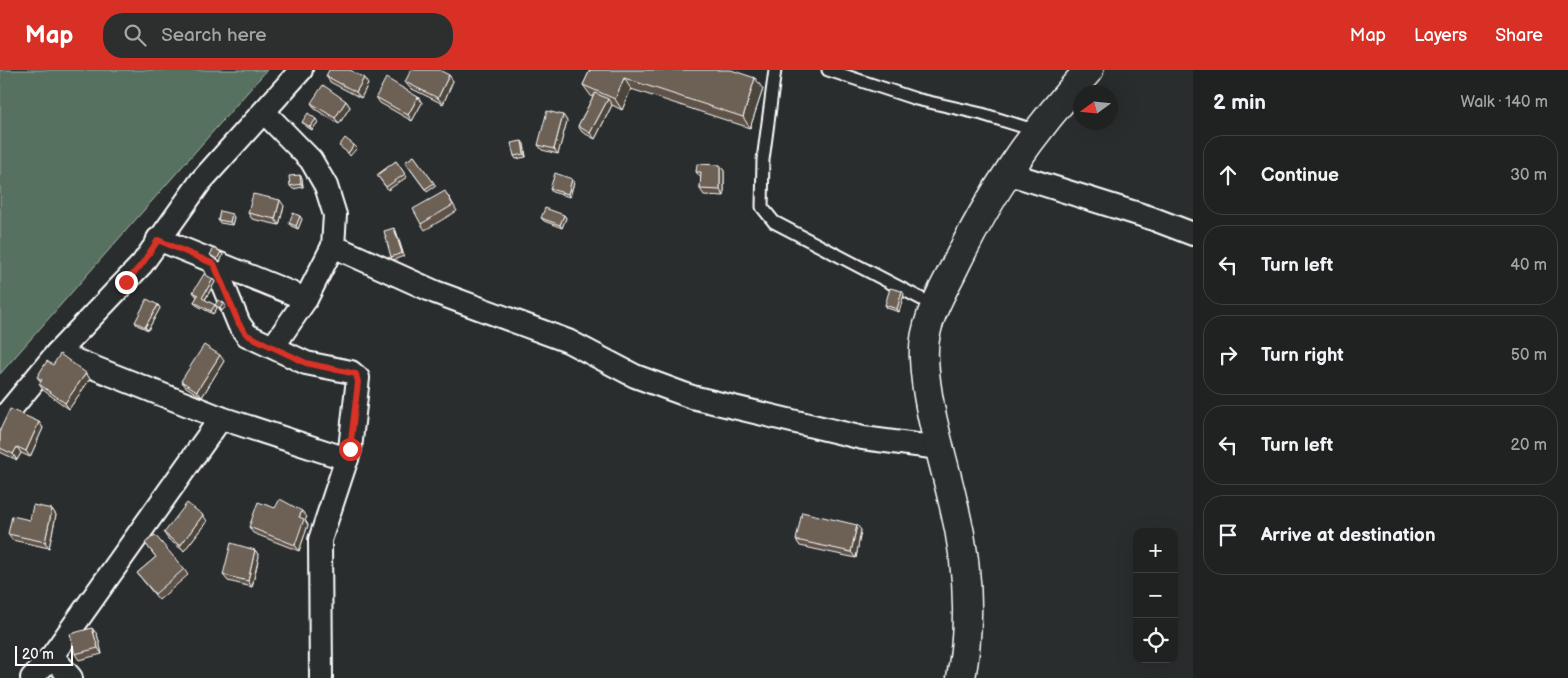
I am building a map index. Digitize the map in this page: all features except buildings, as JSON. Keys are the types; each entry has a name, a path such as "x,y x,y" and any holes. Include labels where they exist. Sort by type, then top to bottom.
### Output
{"street":[{"path":"0,422 57,353 142,264 201,181 301,70"},
{"path":"961,678 969,607 966,570 954,503 930,411 924,359 926,331 935,306 976,221 1037,131 1089,70"},
{"path":"264,112 311,160 326,186 335,215 334,246 306,299 273,347"},
{"path":"1007,173 1151,218 1193,234"},
{"path":"158,240 214,264 306,299"},
{"path":"334,246 435,292 568,341 635,376 692,397 863,438 939,448"},
{"path":"214,264 239,324 247,335 306,363 356,374 358,382 347,459 320,540 321,678"},
{"path":"57,353 221,418 347,459"},
{"path":"32,678 52,656 221,418"},
{"path":"52,656 71,678"}],"lane":[{"path":"775,70 764,160 762,207 774,222 935,306"},
{"path":"828,70 916,99 982,114 1037,131"}],"green space":[{"path":"0,70 267,70 0,374"}],"route":[{"path":"126,282 142,264 158,240 214,264 233,312 247,335 306,363 356,374 358,382 350,449"}]}
